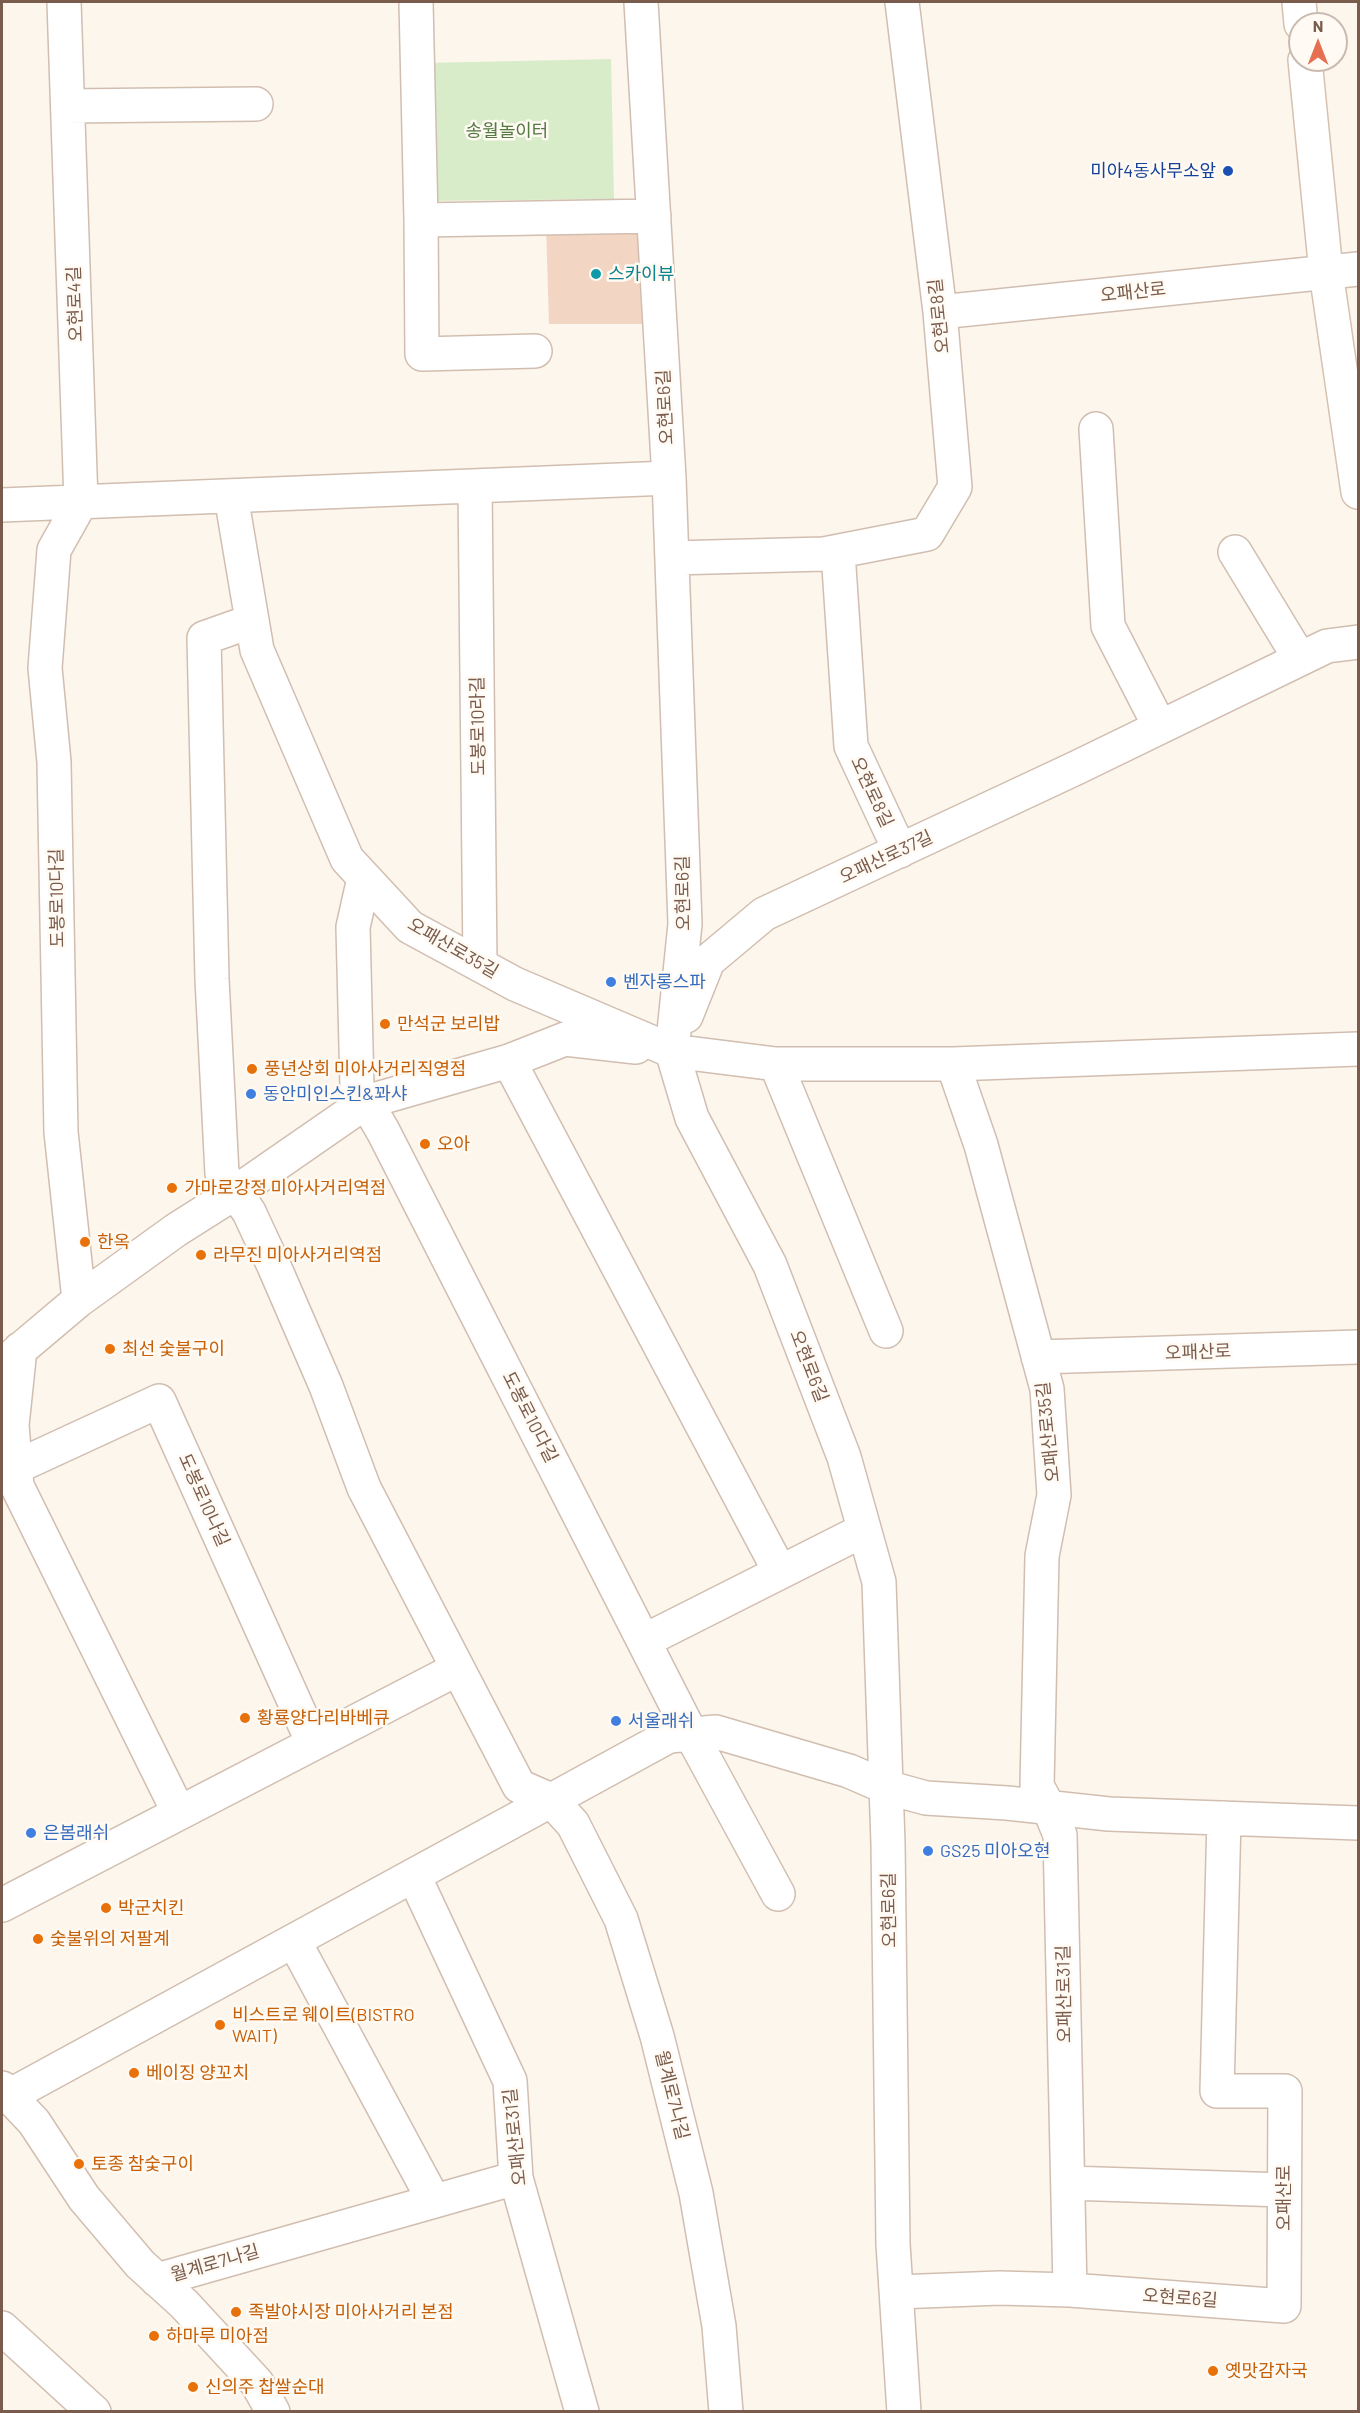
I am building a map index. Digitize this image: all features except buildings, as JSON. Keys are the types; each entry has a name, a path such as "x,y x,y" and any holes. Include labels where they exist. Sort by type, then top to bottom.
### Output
{"street":[{"name":"오현로4길","path":"64,2 81,502"},
{"path":"416,2 422,354 535,351"},
{"name":"오현로6길","path":"642,2 669,478 685,924 672,1050 692,1118 770,1265 844,1456 879,1582 886,1787 893,2244 904,2412"},
{"name":"오현로8길","path":"672,558 838,552 927,534 955,487 940,312 902,2"},
{"path":"1306,72 1326,272 1355,441 1359,492"},
{"path":"68,106 256,104"},
{"path":"421,220 654,216"},
{"name":"오패산로","path":"940,312 1359,269"},
{"path":"1096,429 1108,626 1160,727"},
{"path":"2,505 669,478"},
{"name":"도봉로10라길","path":"475,486 480,965"},
{"name":"오패산로35길","path":"231,496 257,650 347,859 410,927 515,984 672,1050 776,1064 952,1064 1359,1049"},
{"name":"도봉로10다길","path":"78,1300 61,1132 54,762 45,668 54,550 81,502"},
{"name":"오현로8길","path":"838,552 851,746 900,851"},
{"path":"1235,552 1300,659"},
{"path":"252,621 204,638 212,979 222,1174 249,1212 326,1386 364,1488 457,1669 519,1786 551,1800"},
{"name":"오패산로37길","path":"672,1050 708,962 764,914 1327,646 1359,642"},
{"name":"도봉로10다길","path":"364,878 353,927 357,1088 383,1131 691,1734"},
{"path":"179,1813 18,1486 12,1425 11,1357 78,1300 176,1230 236,1192 366,1102 509,1061 565,1039 672,1050"},
{"path":"509,1061 780,1572"},
{"path":"776,1064 886,1331"},
{"name":"오패산로35길","path":"952,1064 981,1145 1047,1389 1054,1495 1042,1556 1037,1786 1049,1808"},
{"name":"오패산로","path":"1038,1357 1359,1347"},
{"name":"도봉로10나길","path":"16,1467 159,1401 314,1743"},
{"path":"644,1641 864,1530"},
{"path":"2,1905 457,1669"},
{"path":"5,2092 294,1941 669,1736 717,1732 926,1798 1007,1803 1109,1814 1359,1823"},
{"path":"691,1734 777,1894"},
{"name":"월계로7나길","path":"551,1800 573,1824 621,1919 657,2036 696,2193 719,2326 726,2412"},
{"name":"오패산로31길","path":"1049,1808 1060,1835 1070,2290"},
{"name":"오패산로","path":"1224,1818 1217,2091 1285,2091 1284,2306"},
{"name":"오패산로31길","path":"414,1876 510,2081 516,2178 582,2412"},
{"path":"294,1941 434,2201"},
{"name":"월계로7나길","path":"5,2092 34,2122 84,2198 140,2264 184,2304 257,2383 273,2412"},
{"name":"월계로7나길","path":"157,2280 516,2178"},
{"path":"1068,2182 1284,2190"},
{"name":"오현로6길","path":"897,2292 1000,2288 1070,2290 1284,2306"},
{"path":"2,2328 94,2412"}],"green space":[{"name":"송월놀이터","path":"611,59 614,199 422,201 424,63"}],"place":[{"name":"미아4동사무소앞","path":"1228,171"},
{"name":"스카이뷰","path":"596,274"},
{"name":"벤자롱스파","path":"611,982"},
{"name":"만석군 보리밥","path":"385,1024"},
{"name":"풍년상회 미아사거리직영점","path":"252,1069"},
{"name":"동안미인스킨&꽈샤","path":"251,1094"},
{"name":"오아","path":"425,1144"},
{"name":"가마로강정 미아사거리역점","path":"172,1188"},
{"name":"한옥","path":"85,1242"},
{"name":"라무진 미아사거리역점","path":"201,1255"},
{"name":"최선 숯불구이","path":"110,1349"},
{"name":"황룡양다리바베큐","path":"245,1718"},
{"name":"서울래쉬","path":"616,1721"},
{"name":"은봄래쉬","path":"31,1833"},
{"name":"GS25 미아오현","path":"928,1851"},
{"name":"박군치킨","path":"106,1908"},
{"name":"숯불위의 저팔계","path":"38,1939"},
{"name":"비스트로 웨이트(BISTRO WAIT)","path":"220,2025"},
{"name":"베이징 양꼬치","path":"134,2073"},
{"name":"토종 참숯구이","path":"79,2164"},
{"name":"족발야시장 미아사거리 본점","path":"236,2312"},
{"name":"하마루 미아점","path":"154,2336"},
{"name":"옛맛감자국","path":"1213,2371"},
{"name":"신의주 찹쌀순대","path":"193,2387"}]}
